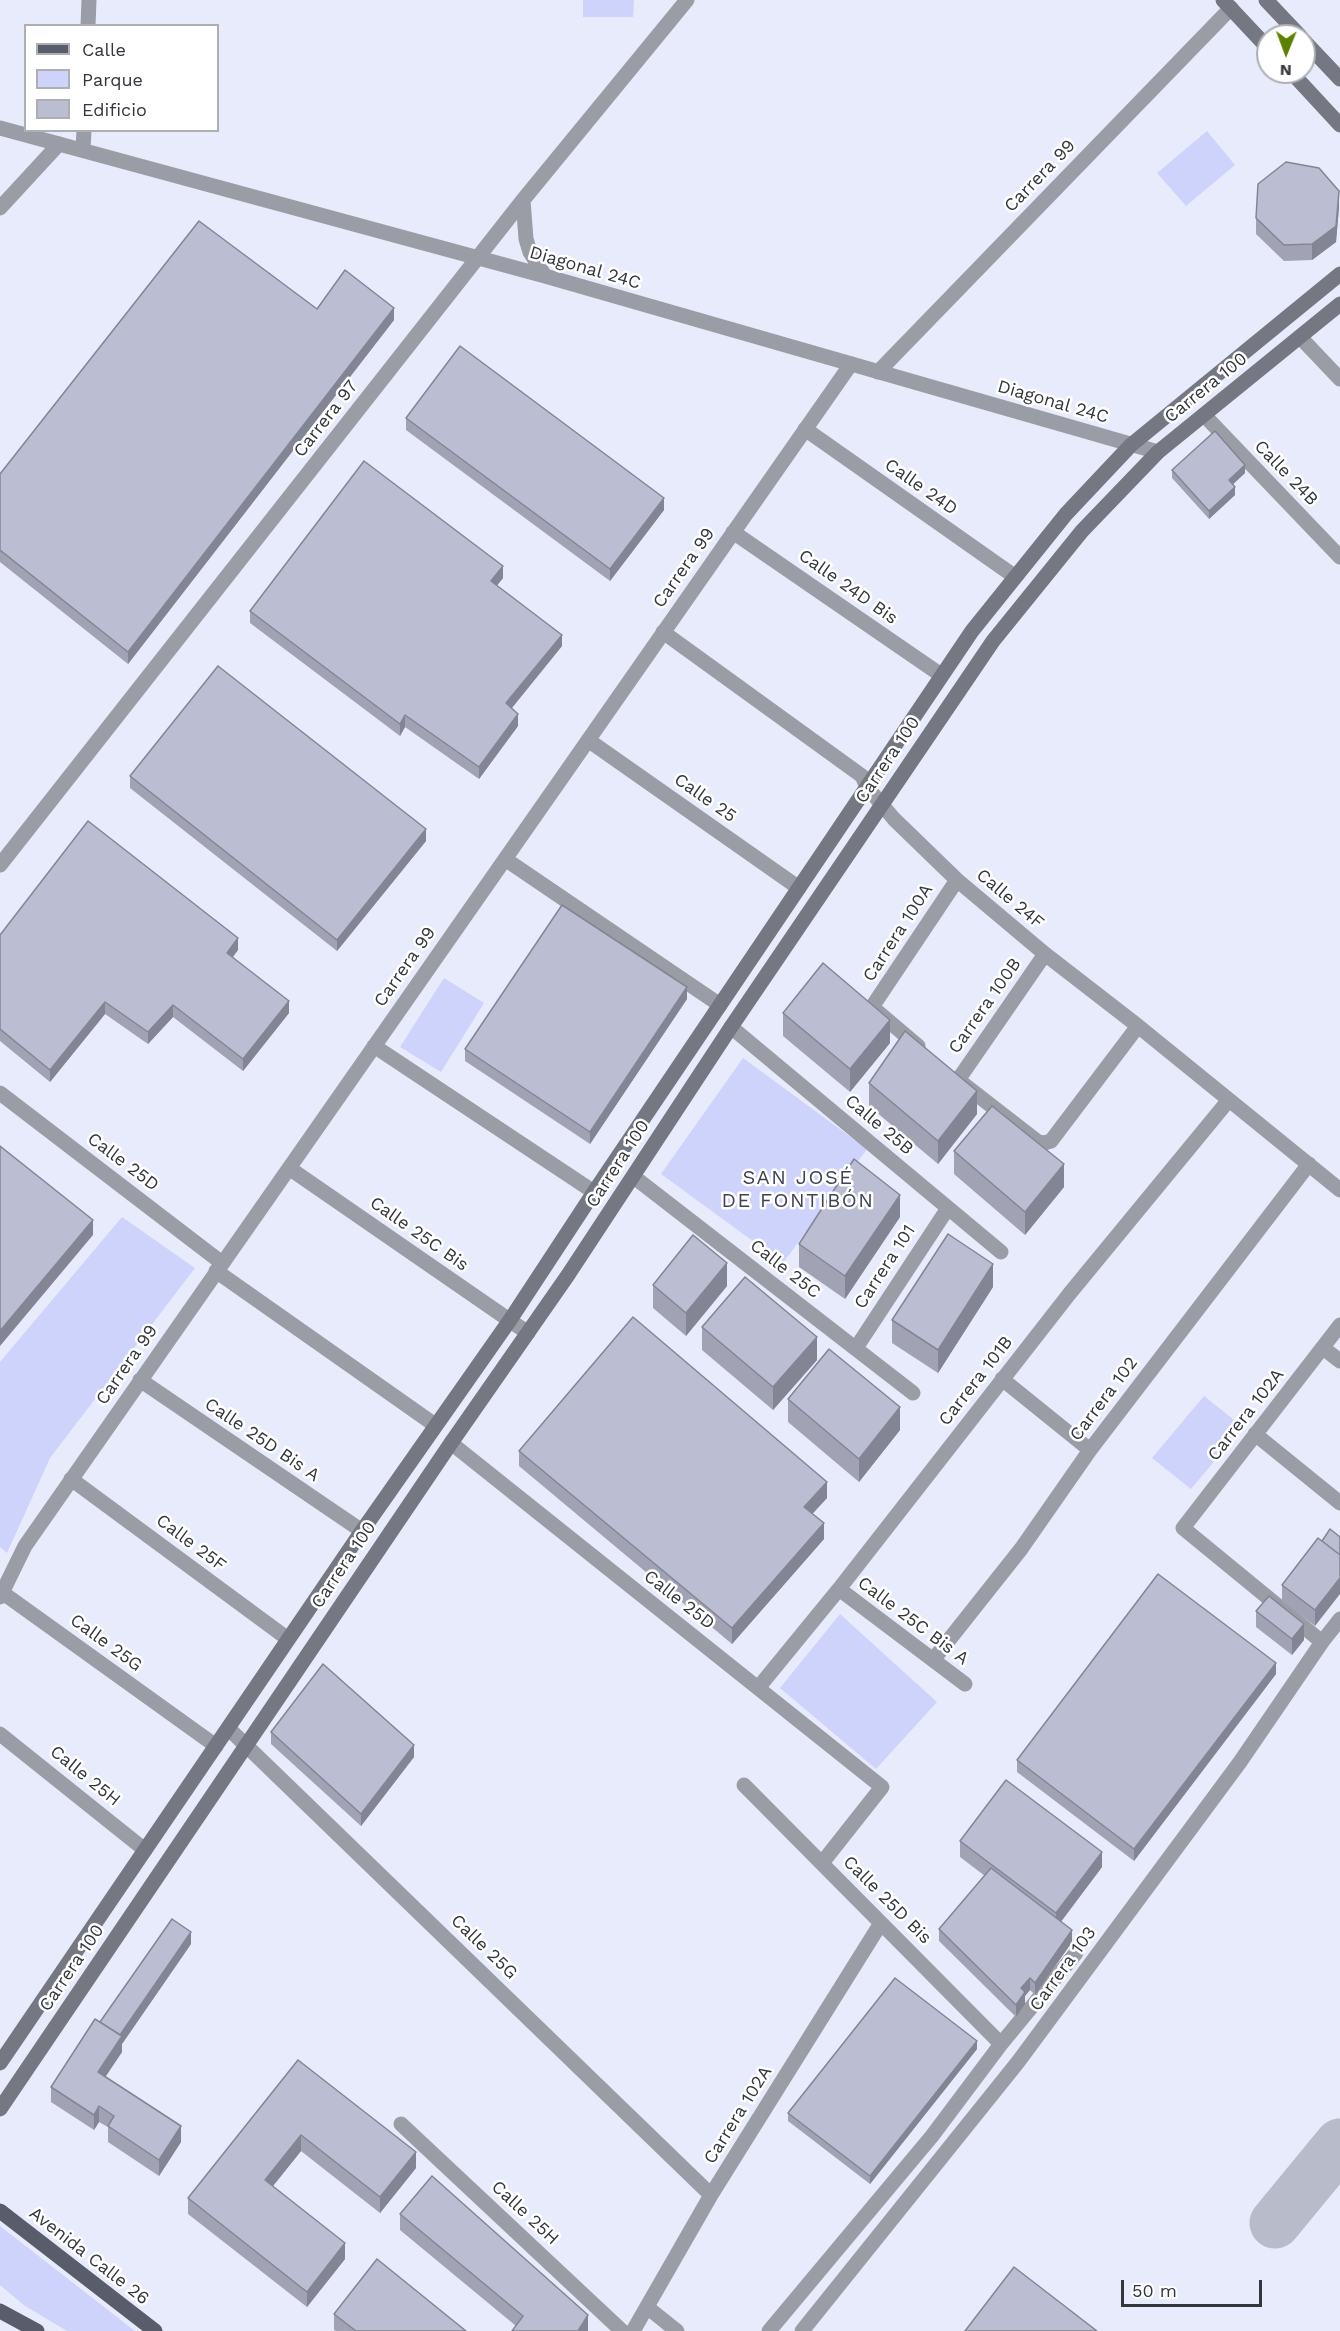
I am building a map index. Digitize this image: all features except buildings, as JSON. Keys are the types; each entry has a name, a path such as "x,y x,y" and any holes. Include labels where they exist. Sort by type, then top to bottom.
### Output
{"main road":[{"path":"1266,0 1289,24"},
{"path":"1227,4 1256,35"},
{"path":"1316,53 1339,77"},
{"path":"1302,84 1340,125"},
{"name":"Carrera 100","path":"0,2063 362,1531 510,1320 941,675 1014,576 1066,514 1131,445 1340,274"},
{"name":"Carrera 100","path":"0,2109 246,1744 634,1177 731,1027 955,695 1030,592 1082,531 1158,452 1340,304"},
{"path":"0,2206 5,2215"},
{"name":"Avenida Calle 26","path":"5,2215 155,2331"},
{"path":"0,2312 22,2331"},
{"path":"0,2312 38,2331"}],"street":[{"path":"88,24 89,0"},
{"name":"Carrera 97","path":"0,865 523,200 687,0"},
{"name":"Carrera 99","path":"878,372 1227,4"},
{"name":"Diagonal 24C","path":"0,128 545,276 1158,452"},
{"path":"83,150 84,132"},
{"path":"0,208 59,144"},
{"path":"523,200 526,238 530,252 545,276"},
{"path":"1300,337 1340,379"},
{"name":"Carrera 99","path":"1,1595 5,1574 851,364"},
{"name":"Calle 24B","path":"1204,415 1340,557"},
{"name":"Calle 24D","path":"805,429 1014,576"},
{"name":"Calle 24D Bis","path":"733,532 941,675"},
{"name":"Calle 24F","path":"663,632 862,776 867,787 881,805 957,880 1045,954 1138,1026 1340,1190"},
{"name":"Calle 25","path":"588,740 799,888"},
{"path":"505,859 720,1005"},
{"name":"Carrera 100A","path":"932,1058 872,1007 957,880"},
{"name":"Carrera 100B","path":"1045,954 953,1076 1038,1142 1044,1143 1051,1140 1138,1026"},
{"name":"Calle 25B","path":"731,1027 1001,1252"},
{"path":"374,1046 594,1192"},
{"name":"Calle 25D","path":"0,1093 219,1267 435,1425"},
{"name":"Carrera 101B","path":"758,1688 839,1589 1002,1379 1228,1101"},
{"name":"Carrera 102","path":"933,1660 1020,1549 1090,1450 1309,1164"},
{"name":"Calle 25C Bis","path":"289,1168 528,1333"},
{"name":"Calle 25C","path":"634,1177 913,1393"},
{"name":"Carrera 101","path":"856,1348 948,1208"},
{"name":"Carrera 102A","path":"1322,1642 1183,1528 1340,1325"},
{"path":"1323,1348 1340,1361"},
{"path":"1002,1379 1090,1450"},
{"name":"Calle 25D Bis A","path":"140,1380 362,1531"},
{"path":"1255,1434 1340,1503"},
{"name":"Calle 25D","path":"451,1443 882,1787 822,1863"},
{"name":"Calle 25F","path":"71,1479 288,1639"},
{"name":"Calle 25C Bis A","path":"839,1589 965,1684"},
{"name":"Calle 25G","path":"1,1595 216,1746"},
{"name":"Carrera 103","path":"802,2331 1018,2062 1240,1762 1340,1618"},
{"name":"Calle 25G","path":"228,1728 711,2195"},
{"name":"Calle 25H","path":"0,1734 145,1850"},
{"name":"Calle 25D Bis","path":"744,1785 1001,2044"},
{"name":"Carrera 102A","path":"633,2331 711,2195 881,1923"},
{"path":"770,2331 932,2136 1001,2044 1076,1953"},
{"name":"Calle 25H","path":"401,2124 622,2331"},
{"path":"647,2307 677,2331"}],"green space":[{"path":"583,0 634,0 633,17 583,17"},
{"path":"1207,131 1235,165 1186,206 1157,173"},
{"path":"444,978 484,1003 441,1072 400,1047"},
{"path":"743,1058 867,1149 783,1263 661,1174"},
{"path":"122,1217 195,1268 50,1458 7,1553 0,1547 0,1362"},
{"path":"1204,1396 1243,1427 1191,1489 1152,1458"},
{"path":"840,1614 937,1702 876,1769 780,1688"},
{"path":"0,2226 135,2331 67,2331 25,2306 0,2285"}],"taxiway":[{"path":"1275,2223 1340,2144"}],"district":[{"name":"SAN JOSÉ DE FONTIBÓN","path":"798,1190"}]}
